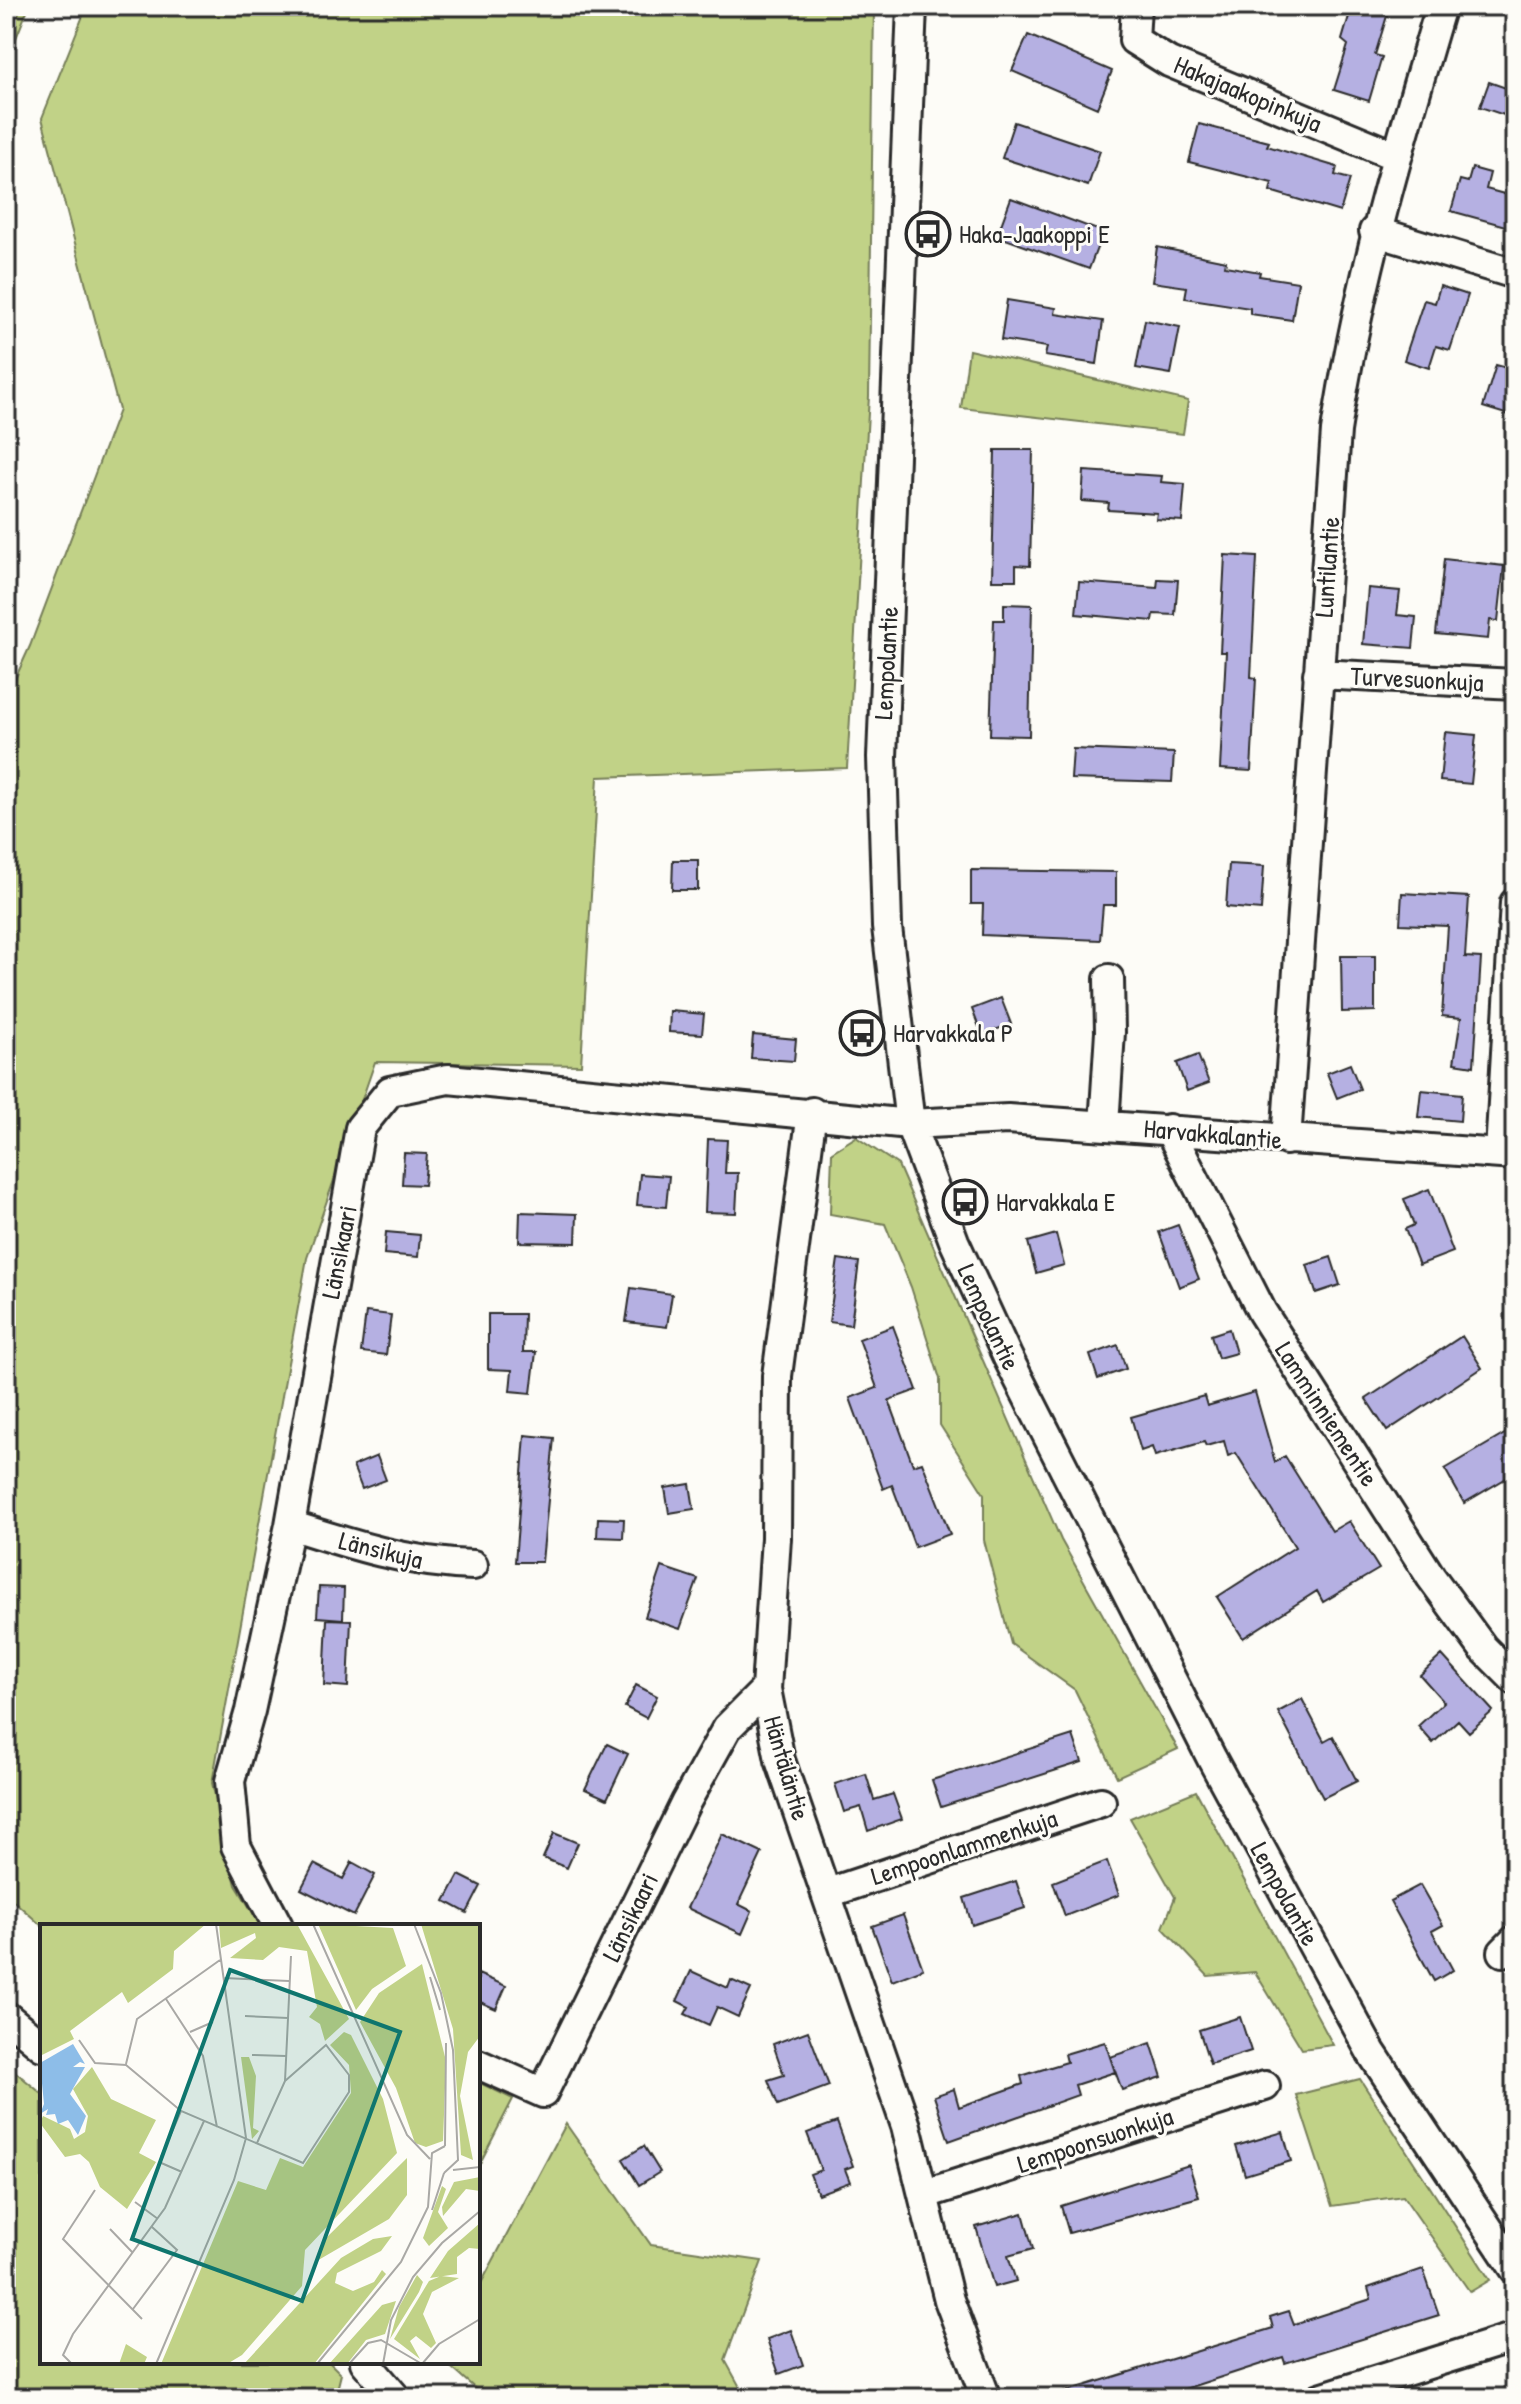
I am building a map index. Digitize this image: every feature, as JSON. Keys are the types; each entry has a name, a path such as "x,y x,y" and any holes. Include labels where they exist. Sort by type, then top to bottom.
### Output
{"street":[{"name":"Lempolantie","path":"912,6 882,757 887,927 910,1124 954,1241 1008,1358 1212,1759 1371,2052 1515,2269"},
{"name":"Hakajaakopinkuja","path":"1136,6 1134,40 1169,62 1396,156"},
{"name":"Luntilantie","path":"1286,1140 1336,431 1349,343 1374,231 1441,6"},
{"path":"1374,231 1515,274"},
{"name":"Turvesuonkuja","path":"1318,674 1515,684"},
{"path":"1508,1153 1515,903"},
{"path":"1104,1125 1110,1032 1109,979"},
{"name":"Länsikaari","path":"277,1924 236,1846 230,1781 250,1711 290,1525 360,1128 390,1091 448,1079 812,1112 910,1124"},
{"name":"Häntäläntie","path":"812,1112 777,1376 776,1538 766,1689 780,1760 828,1893 925,2194 949,2300 986,2398"},
{"name":"Harvakkalantie","path":"910,1124 1008,1119 1508,1153"},
{"name":"Lamminniementie","path":"1169,1129 1211,1218 1270,1325 1431,1577 1483,1648 1515,1680"},
{"name":"Länsikuja","path":"290,1525 370,1552 425,1564 473,1565"},
{"name":"Länsikaari","path":"480,2065 543,2093 686,1802 727,1728 766,1689"},
{"name":"Lempoonlammenkuja","path":"828,1893 1101,1802"},
{"path":"6,2016 40,2044"},
{"name":"Lempoonsuonkuja","path":"925,2194 1265,2086"},
{"path":"1320,2398 1515,2337"},
{"path":"367,2364 396,2398"}],"green space":[{"path":"6,6 29,6 6,63"},
{"path":"87,6 874,6 869,396 847,768 598,777 581,1065 375,1062 307,1258 212,1783 236,1885 260,1924 40,1924 6,1894 6,699 30,646 119,410 42,118"},
{"path":"969,350 1188,401 1183,434 961,408"},
{"path":"856,1137 898,1165 1061,1540 1178,1749 1117,1777 1075,1690 1011,1644 984,1540 984,1494 940,1425 940,1379 911,1287 885,1224 830,1214 832,1152"},
{"path":"1196,1791 1333,2045 1302,2049 1255,1972 1208,1976 1163,1928 1175,1897 1130,1818"},
{"path":"6,2064 40,2092 40,2364 331,2364 341,2374 335,2398 6,2398"},
{"path":"1360,2079 1490,2280 1470,2292 1403,2196 1332,2206 1296,2095"},
{"path":"480,2083 513,2099 480,2163"},
{"path":"566,2124 651,2245 762,2261 725,2360 746,2398 486,2398 447,2364 480,2364 480,2285"}],"building":[{"path":"1352,6 1390,6 1375,55 1382,57 1369,101 1334,90 1348,45 1342,40"},
{"path":"1028,35 1112,71 1097,108 1012,71"},
{"path":"1489,82 1512,90 1504,115 1480,107"},
{"path":"1014,122 1100,151 1088,186 1002,158"},
{"path":"1199,124 1269,142 1267,146 1337,167 1335,175 1350,179 1340,212 1270,191 1272,183 1189,162"},
{"path":"1472,168 1490,173 1486,189 1515,197 1509,227 1451,211 1460,180 1468,182"},
{"path":"1011,198 1103,232 1089,269 997,236"},
{"path":"1157,247 1226,261 1225,266 1260,272 1259,276 1298,282 1292,320 1250,314 1250,308 1185,298 1187,287 1152,282"},
{"path":"1440,286 1468,295 1450,350 1436,346 1429,368 1404,360 1424,300 1435,303"},
{"path":"1007,300 1056,308 1055,314 1103,321 1097,364 1045,356 1047,347 1001,340"},
{"path":"1145,320 1180,327 1171,374 1136,368"},
{"path":"1496,365 1515,370 1515,417 1483,407"},
{"path":"995,450 1033,450 1030,566 1016,565 1016,580 992,580"},
{"path":"1084,471 1162,476 1161,482 1185,484 1182,521 1156,519 1157,513 1108,510 1109,503 1082,501"},
{"path":"1225,555 1257,557 1251,677 1256,678 1251,771 1220,769 1226,652 1220,652"},
{"path":"1444,559 1504,566 1498,621 1490,620 1488,639 1436,634"},
{"path":"1158,579 1178,580 1175,615 1154,614 1153,621 1076,614 1079,582 1157,588"},
{"path":"1368,588 1400,591 1397,615 1416,617 1413,648 1363,644"},
{"path":"1004,604 1032,605 1029,736 990,735 994,620 1004,620"},
{"path":"1445,732 1476,735 1471,784 1440,781"},
{"path":"1073,749 1174,753 1172,782 1071,779"},
{"path":"673,860 698,860 698,890 672,890"},
{"path":"1229,864 1264,866 1261,910 1226,907"},
{"path":"971,870 1116,872 1116,905 1103,905 1100,940 982,935 983,904 971,904"},
{"path":"1402,893 1469,897 1465,957 1481,958 1474,1066 1454,1063 1461,1018 1442,1016 1448,926 1400,924"},
{"path":"1341,956 1375,956 1375,1011 1342,1012"},
{"path":"1001,998 1011,1024 982,1035 972,1009"},
{"path":"670,1011 704,1014 702,1034 669,1032"},
{"path":"753,1035 796,1039 794,1061 751,1058"},
{"path":"1198,1055 1209,1083 1187,1091 1177,1063"},
{"path":"1350,1064 1360,1089 1337,1098 1327,1073"},
{"path":"1421,1090 1462,1094 1460,1121 1418,1117"},
{"path":"708,1139 727,1140 725,1173 738,1173 736,1213 705,1212"},
{"path":"404,1153 427,1154 424,1185 402,1184"},
{"path":"640,1174 669,1176 666,1207 637,1205"},
{"path":"1429,1189 1453,1252 1419,1265 1405,1229 1414,1225 1404,1199"},
{"path":"520,1212 577,1214 576,1243 519,1242"},
{"path":"1178,1225 1199,1279 1179,1287 1159,1232"},
{"path":"386,1232 420,1235 418,1257 384,1254"},
{"path":"1056,1234 1064,1265 1036,1273 1028,1242"},
{"path":"1331,1257 1340,1285 1316,1293 1307,1265"},
{"path":"838,1259 859,1262 851,1325 829,1322"},
{"path":"631,1288 672,1294 667,1327 626,1322"},
{"path":"366,1312 391,1315 386,1355 361,1352"},
{"path":"488,1314 524,1314 523,1352 536,1352 531,1393 510,1391 512,1370 488,1369"},
{"path":"893,1326 917,1390 889,1400 913,1465 922,1462 950,1534 915,1547 892,1485 883,1489 850,1398 877,1388 859,1339"},
{"path":"1229,1329 1236,1353 1218,1358 1211,1335"},
{"path":"1462,1336 1482,1368 1387,1431 1366,1399"},
{"path":"1118,1345 1126,1369 1098,1379 1090,1355"},
{"path":"1255,1392 1275,1462 1285,1456 1332,1531 1349,1521 1379,1569 1323,1602 1317,1591 1243,1638 1217,1597 1295,1547 1236,1453 1228,1456 1224,1441 1206,1446 1204,1442 1155,1456 1152,1447 1141,1451 1131,1417 1204,1396 1207,1406"},
{"path":"1515,1428 1515,1473 1464,1503 1445,1469"},
{"path":"525,1435 554,1438 542,1562 515,1562"},
{"path":"377,1456 386,1480 362,1489 353,1466"},
{"path":"690,1484 694,1509 669,1513 665,1488"},
{"path":"598,1518 624,1519 623,1538 597,1537"},
{"path":"662,1567 698,1579 680,1629 645,1617"},
{"path":"319,1587 344,1588 343,1619 317,1617"},
{"path":"327,1619 351,1620 348,1687 324,1685"},
{"path":"1442,1655 1493,1711 1469,1732 1458,1720 1433,1743 1418,1726 1444,1702 1420,1675"},
{"path":"636,1685 657,1696 646,1718 625,1707"},
{"path":"1302,1699 1324,1741 1333,1736 1357,1781 1323,1798 1278,1712"},
{"path":"1073,1735 1082,1762 941,1807 932,1780"},
{"path":"607,1744 628,1754 607,1799 585,1789"},
{"path":"866,1774 874,1800 893,1794 902,1819 868,1831 861,1807 844,1812 835,1784"},
{"path":"554,1833 578,1843 567,1868 543,1858"},
{"path":"722,1834 762,1853 738,1904 752,1911 742,1934 687,1908"},
{"path":"1107,1861 1119,1895 1065,1916 1053,1882"},
{"path":"352,1862 375,1875 354,1916 301,1889 314,1864 343,1879"},
{"path":"459,1875 481,1886 467,1913 445,1901"},
{"path":"1016,1881 1025,1908 972,1925 964,1898"},
{"path":"1420,1885 1443,1925 1432,1931 1453,1970 1434,1981 1390,1901"},
{"path":"903,1915 923,1969 892,1981 872,1926"},
{"path":"691,1971 728,1988 731,1980 751,1989 738,2017 717,2007 709,2025 685,2014 689,2007 677,2001"},
{"path":"480,1975 506,1986 496,2009 480,2002"},
{"path":"1240,2017 1251,2051 1210,2064 1199,2030"},
{"path":"808,2031 829,2086 778,2105 768,2080 784,2075 773,2044"},
{"path":"1105,2042 1115,2072 1075,2085 1078,2095 949,2141 934,2096 954,2089 959,2107 1023,2084 1021,2076 1067,2062 1065,2054"},
{"path":"1151,2043 1162,2077 1122,2090 1110,2057"},
{"path":"837,2122 853,2166 845,2169 850,2182 818,2194 810,2174 821,2170 807,2133"},
{"path":"1283,2132 1291,2161 1245,2175 1236,2146"},
{"path":"644,2146 660,2172 639,2185 623,2159"},
{"path":"1189,2165 1199,2197 1069,2233 1061,2206"},
{"path":"1023,2213 1033,2249 1008,2256 1016,2281 994,2287 976,2227"},
{"path":"1423,2269 1439,2315 1285,2363 1283,2357 1157,2398 1062,2398 1061,2393 1273,2328 1270,2317 1289,2311 1294,2324 1371,2299 1368,2288"},
{"path":"791,2330 803,2365 779,2374 767,2339"}],"place":[{"name":"Haka-Jaakoppi E","path":"928,234"},
{"name":"Harvakkala P","path":"862,1033"},
{"name":"Harvakkala E","path":"965,1202"}]}
